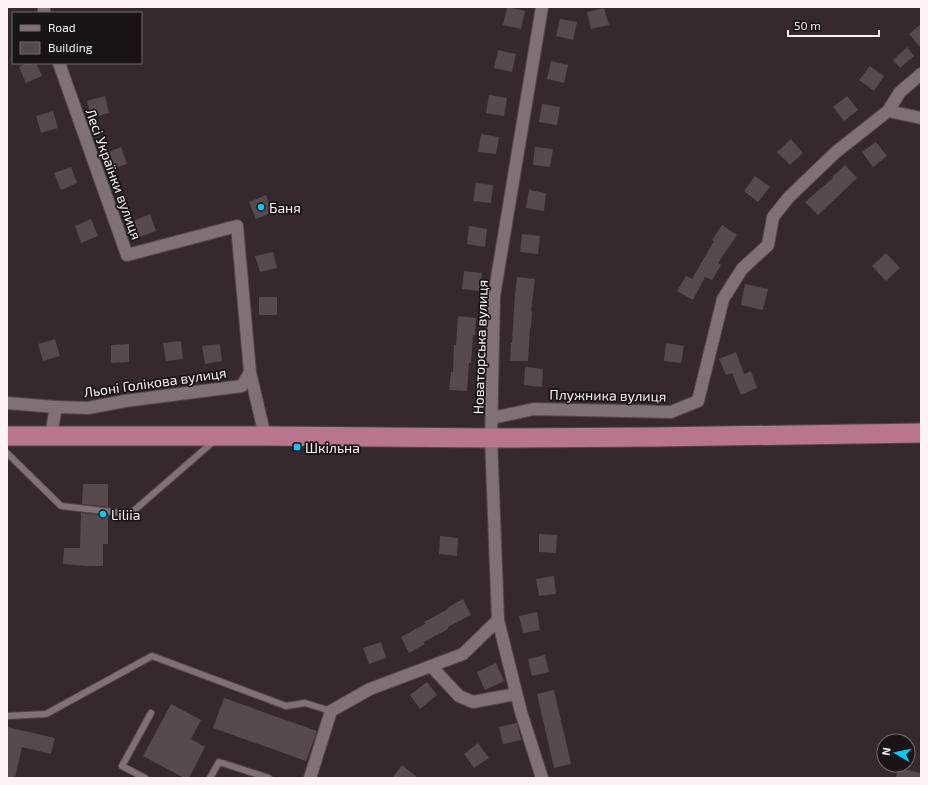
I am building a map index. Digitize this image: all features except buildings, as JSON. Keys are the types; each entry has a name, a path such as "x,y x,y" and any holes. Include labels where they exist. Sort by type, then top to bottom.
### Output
{"highway":[{"path":"7,436 491,438 921,433"}],"street":[{"name":"Новаторська вулиця","path":"542,7 494,296 491,438 498,620 520,712 542,778"},
{"name":"Лесі Українки вулиця","path":"59,64 127,255 237,226 250,372"},
{"name":"Плужника вулиця","path":"492,418 534,409 671,412 698,401 723,299 742,269 768,245 773,217 789,197 836,152 888,111 900,92 921,74"},
{"path":"888,111 921,118"},
{"path":"250,372 265,436"},
{"name":"Льоні Голікова вулиця","path":"7,403 88,408 125,401 242,386 250,372"},
{"path":"51,435 56,407"},
{"path":"310,778 331,711 370,689 463,654 498,620"},
{"path":"431,666 459,696 473,702 516,694"}],"lane":[{"path":"7,453 61,506 130,514 219,436"},
{"path":"7,716 46,714 152,656 286,706 305,703 331,711"},
{"path":"145,778 122,766 151,713"},
{"path":"210,778 219,762 269,778"}],"place":[{"name":"Баня","path":"261,207"},
{"name":"Шкільна","path":"297,447"},
{"name":"Liliia","path":"103,514"}]}
